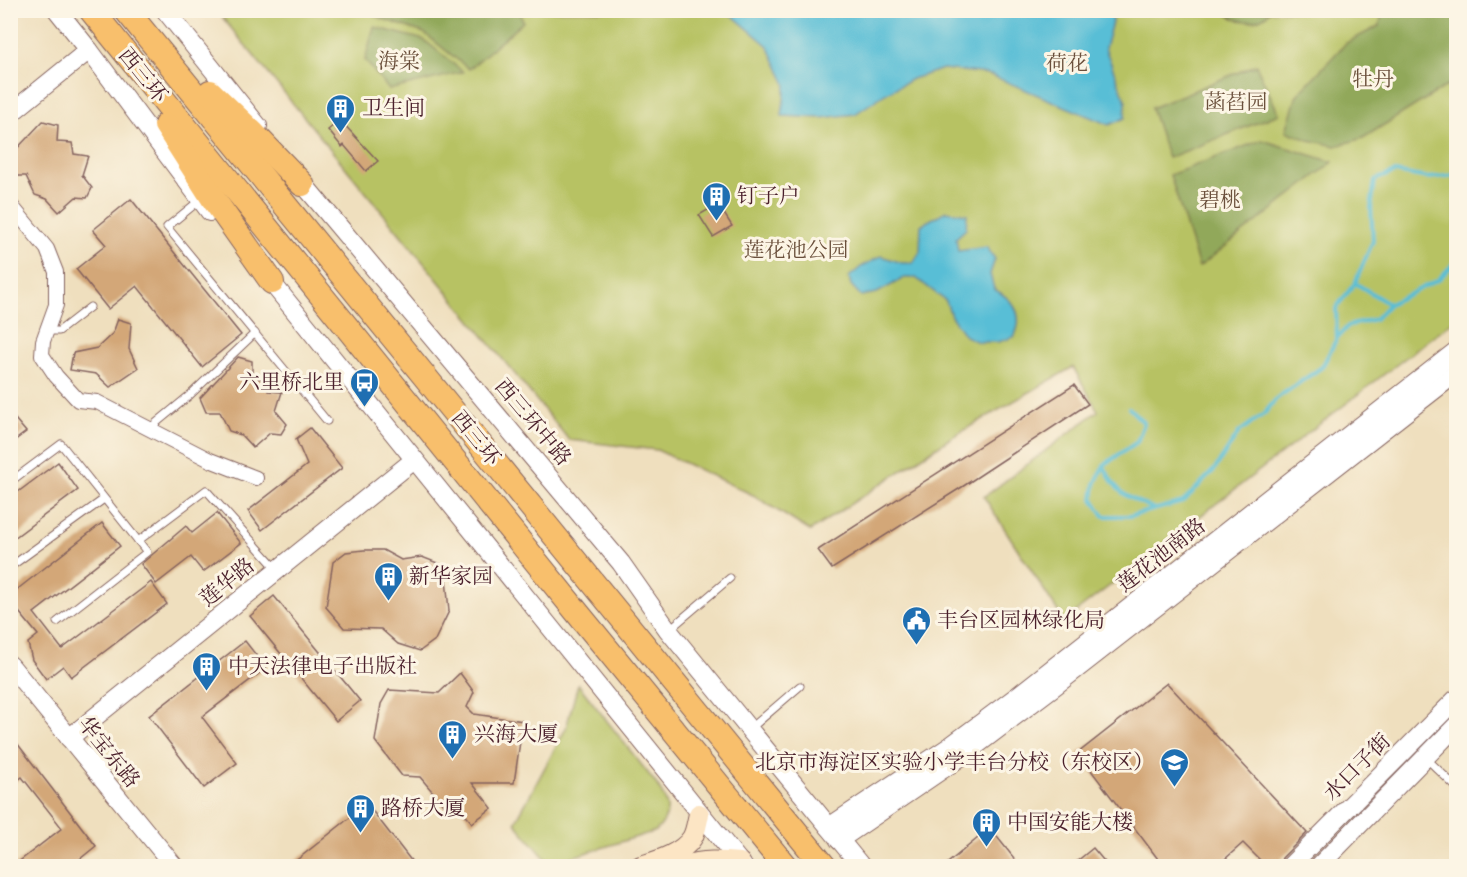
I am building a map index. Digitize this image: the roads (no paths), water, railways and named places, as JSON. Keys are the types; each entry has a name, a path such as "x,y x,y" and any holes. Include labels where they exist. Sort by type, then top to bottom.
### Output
{"highway":[{"name":"西三环","path":"126,10 824,867"},
{"path":"135,10 156,26 217,100 254,134 302,184"},
{"name":"西三环","path":"92,12 785,867"},
{"path":"92,12 118,65 174,136 214,201 272,282"}],"main road":[{"path":"641,867 674,853 687,844 693,837 699,814"},
{"path":"685,867 696,863 718,861 742,865"}],"street":[{"path":"57,10 228,236 272,282 742,865"},
{"name":"西三环中路","path":"165,10 286,160 302,184 621,563 668,630 861,867"},
{"path":"10,114 89,50"},
{"path":"10,204 46,249 56,272 56,305 46,331 42,355 71,394 78,400 97,402 210,460 256,478"},
{"name":"莲花池南路","path":"834,833 1016,697 1456,351"},
{"name":"莲花池南路","path":"834,833 962,756 1456,373"},
{"name":"莲华路","path":"69,738 414,460"},
{"name":"华宝东路","path":"10,665 174,867"},
{"name":"水口子街","path":"1290,867 1456,699"},
{"name":"水口子街","path":"1319,867 1456,726"}],"lane":[{"path":"200,200 167,227 327,421"},
{"path":"46,331 59,331 90,307"},
{"path":"150,428 190,395 255,333"},
{"path":"10,482 61,444 147,552 57,622"},
{"path":"138,541 206,490 278,570"},
{"path":"10,567 104,499"},
{"path":"668,630 730,578"},
{"path":"750,729 800,686"},
{"path":"1425,757 1456,787"}],"water":[{"name":"荷花","path":"721,11 1115,11 1105,48 1126,102 1125,118 1109,125 988,74 943,69 912,79 855,114 821,118 782,116 786,84 768,46 734,17"},
{"path":"946,211 967,214 966,229 956,238 958,251 987,247 995,259 990,274 994,289 1012,303 1018,315 1014,337 998,342 978,342 965,336 951,316 946,301 916,278 904,278 877,293 861,296 851,285 849,277 881,256 902,263 913,263 920,252 921,225"}],"waterway":[{"path":"1389,304 1355,283 1373,241 1371,208 1375,180 1395,172 1428,178 1456,175"},
{"path":"1337,338 1348,326 1375,319 1389,304 1438,280 1456,261"},
{"path":"1129,408 1144,423 1137,442 1104,465 1095,484 1093,499 1104,516 1130,516 1183,502 1215,469 1239,432 1264,414 1277,398 1322,367 1337,338 1336,308 1355,283"},
{"path":"1104,466 1118,489 1137,502 1155,509"}],"place":[{"name":"卫生间","path":"341,134"},
{"name":"钉子户","path":"716,222"},
{"name":"六里桥北里","path":"365,408"},
{"name":"新华家园","path":"388,602"},
{"name":"丰台区园林绿化局","path":"916,646"},
{"name":"中天法律电子出版社","path":"207,692"},
{"name":"兴海大厦","path":"453,760"},
{"name":"北京市海淀区实验小学丰台分校（东校区）","path":"1175,788"},
{"name":"路桥大厦","path":"360,834"},
{"name":"中国安能大楼","path":"986,848"}],"park label":[{"name":"海棠","path":"399,61"},
{"name":"牡丹","path":"1373,79"},
{"name":"菡萏园","path":"1236,102"},
{"name":"碧桃","path":"1220,200"},
{"name":"莲花池公园","path":"796,250"}]}
